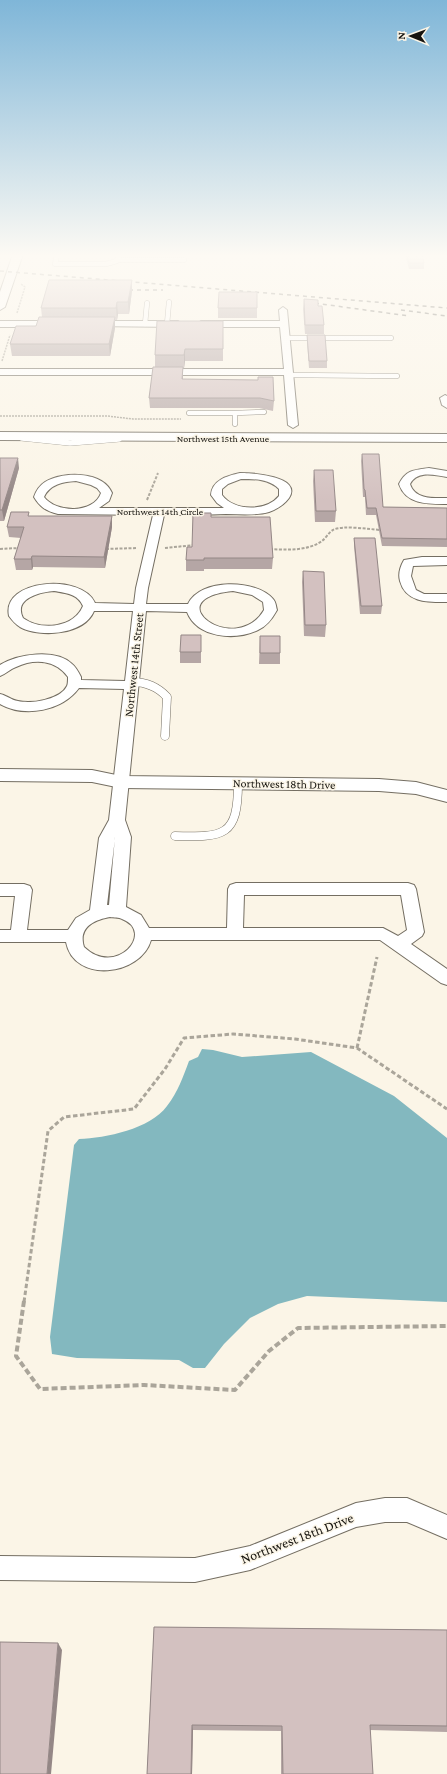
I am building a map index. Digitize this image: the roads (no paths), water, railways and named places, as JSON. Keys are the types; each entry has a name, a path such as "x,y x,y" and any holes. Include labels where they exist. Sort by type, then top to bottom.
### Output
{"street":[{"path":"285,338 293,425"},
{"path":"0,372 288,374"},
{"name":"Northwest 15th Avenue","path":"188,419 235,419 257,425"},
{"name":"Northwest 15th Avenue","path":"279,425 309,425"},
{"name":"Northwest 15th Avenue","path":"6,436 447,438"},
{"path":"444,502 417,498 409,494 404,489 403,484 406,479 420,472 447,474"},
{"name":"Northwest 14th Circle","path":"70,512 92,508 101,503 105,498 106,492 104,487 97,482 88,479 65,479 50,484 40,491 39,497 41,503 48,508 70,512 250,511 268,508 281,502 285,496 285,490 281,484 273,480 252,476 229,479 216,489 216,496 220,502 227,506 250,511"},
{"name":"Northwest 14th Street","path":"98,913 107,838 117,820 142,588 159,511"},
{"path":"447,561 422,561 408,563 404,571 408,589 415,595 430,598 447,598"},
{"path":"54,587 68,588 79,591 86,597 90,607 83,619 74,625 48,630 27,626 18,620 14,614 15,605 20,598 35,590 54,587"},
{"path":"233,587 245,588 257,592 266,598 271,605 271,613 266,620 258,626 246,631 232,632 218,631 206,626 197,620 193,613 193,608 193,604 198,597 219,588 233,587"},
{"path":"90,607 193,608"},
{"path":"0,672 12,664 25,659 53,659 72,670 75,678 74,687 67,696 56,702 43,706 28,708 16,706 4,702 0,698"},
{"path":"74,684 132,683"},
{"path":"0,775 92,776 121,782"},
{"path":"0,789 89,789 121,782"},
{"name":"Northwest 18th Drive","path":"121,782 379,785 416,788 447,796"},
{"name":"Northwest 14th Street","path":"117,820 123,837 117,912"},
{"path":"235,934 236,889 408,889 416,932 398,945"},
{"path":"0,890 24,890 18,936"},
{"path":"117,912 125,913 134,918 141,926 144,934 142,944 132,957 121,962 96,964 86,959 78,952 74,944 74,936 79,924 88,917 98,913 117,912"},
{"path":"144,934 383,934 447,978"},
{"path":"0,936 74,936"},
{"name":"Northwest 18th Drive","path":"0,1568 195,1570 250,1558 356,1515 385,1510 407,1510 447,1527"}],"lane":[{"path":"285,338 391,338"},
{"path":"288,374 397,376"},
{"path":"235,419 264,412"},
{"path":"132,683 144,682 158,688 167,697 165,736"},
{"path":"175,836 214,836 225,830 235,819 238,783"}],"water":[{"path":"202,1049 242,1057 311,1052 394,1096 447,1138 447,1302 307,1296 278,1304 250,1318 224,1344 205,1368 193,1368 179,1360 77,1358 52,1354 50,1337 74,1145 79,1139 102,1137 127,1131 150,1121 167,1106 180,1084 189,1061 198,1057"}]}
